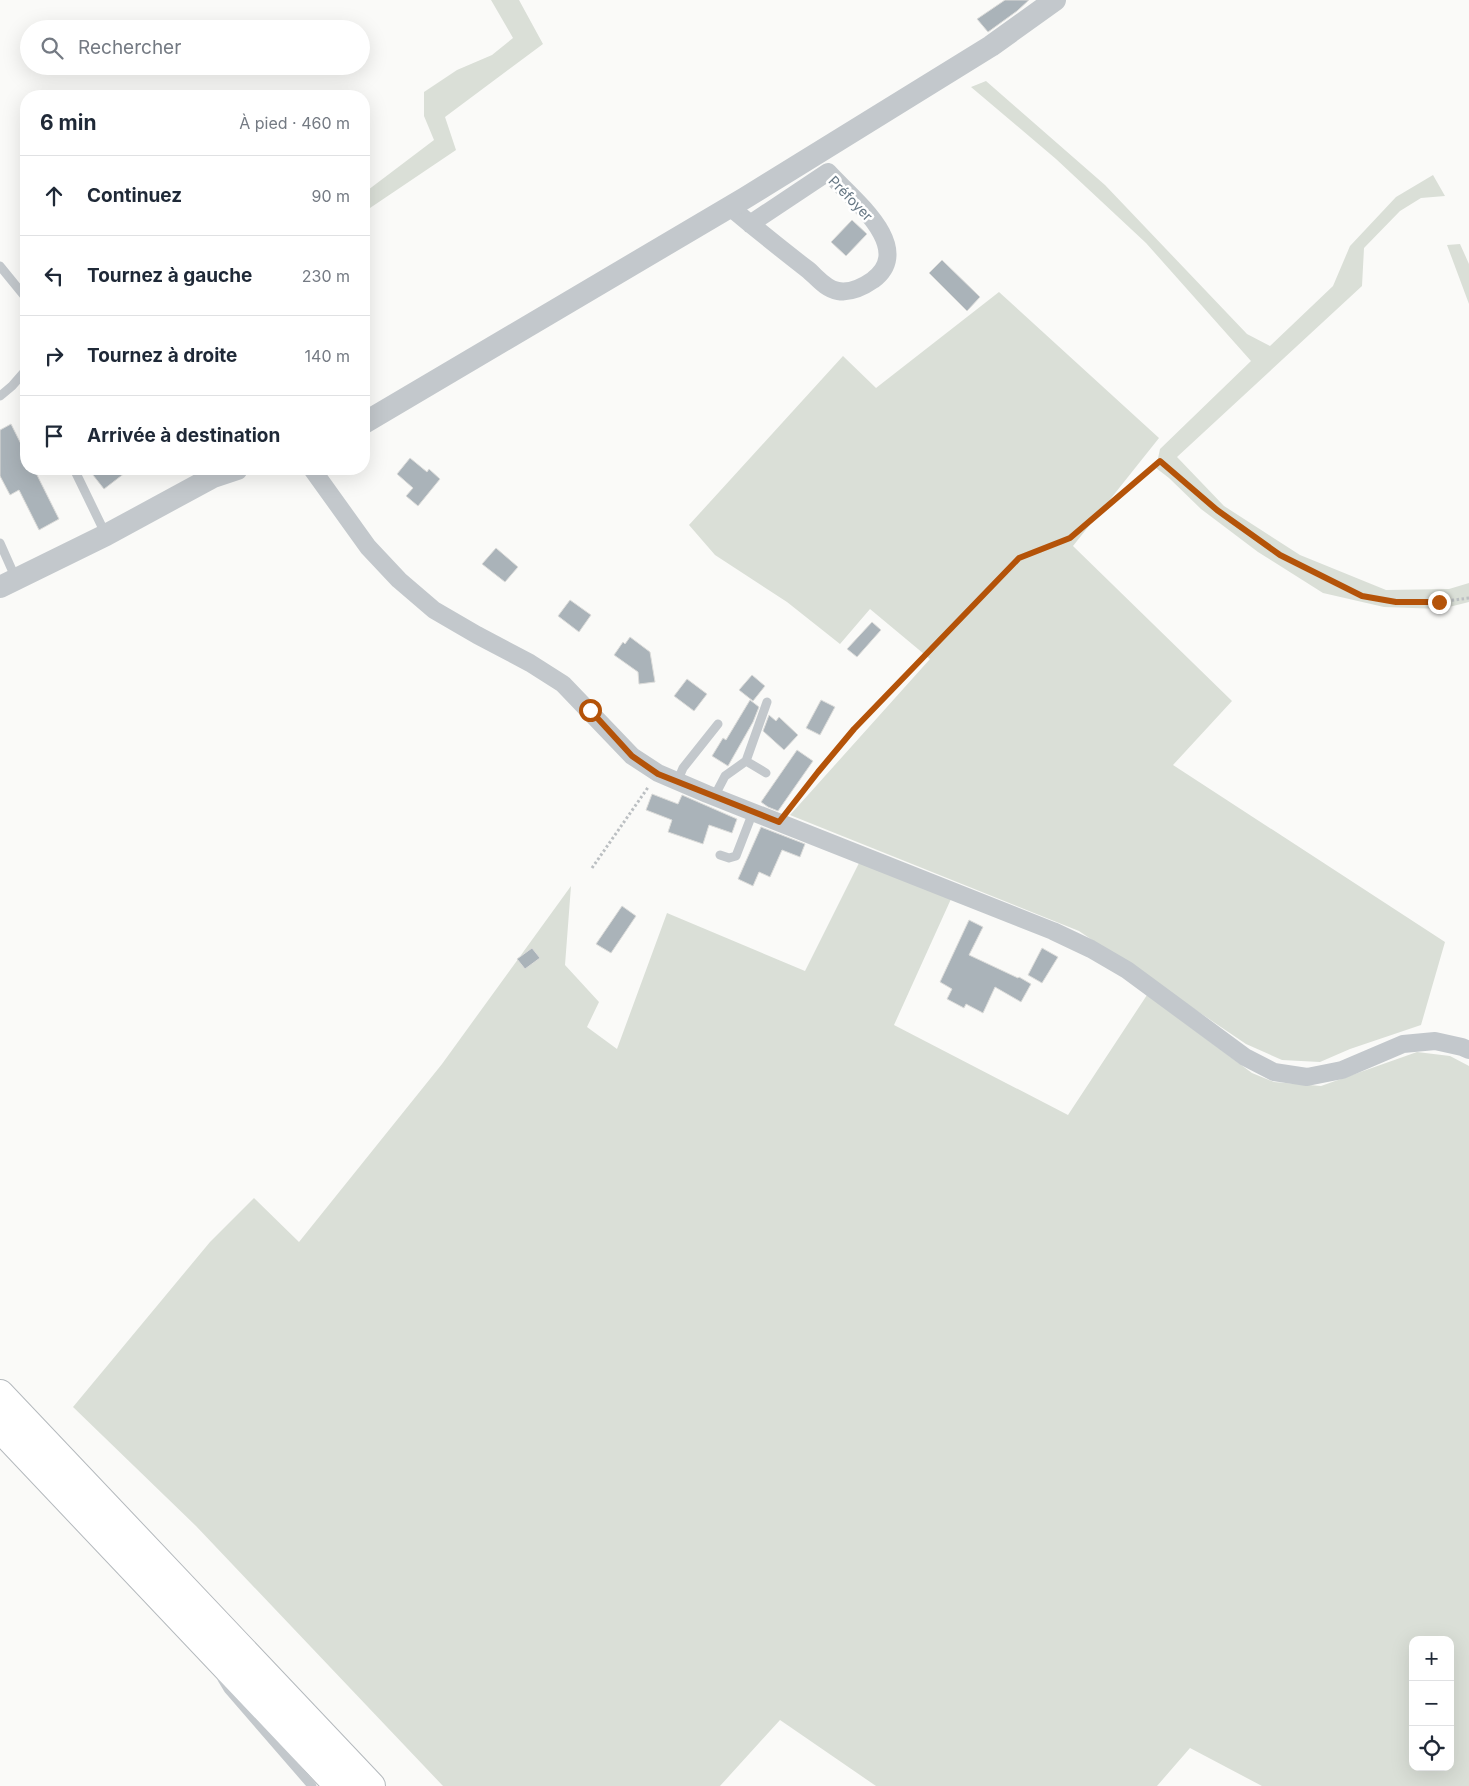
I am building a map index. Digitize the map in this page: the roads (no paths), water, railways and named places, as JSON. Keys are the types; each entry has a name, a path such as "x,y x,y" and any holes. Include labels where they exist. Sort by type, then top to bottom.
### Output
{"highway":[{"path":"0,1394 371,1786"},
{"path":"0,1428 339,1786"}],"street":[{"path":"370,419 730,207 991,46 1056,0"},
{"name":"Préfoyer","path":"730,207 750,224 821,282 837,291 855,290 865,285 878,276 886,262 882,232 872,218 828,172 750,224"},
{"path":"8,583 106,536 219,475"},
{"path":"316,475 368,547 399,580 434,610 476,635 530,663 563,684 632,756 658,774 1053,931 1091,949 1127,970 1246,1057 1274,1072 1307,1077 1333,1072 1342,1070 1402,1044 1435,1041 1469,1050"}],"lane":[{"path":"0,266 20,291"},
{"path":"0,396 20,377"},
{"path":"77,475 106,536"},
{"path":"0,543 8,583"},
{"path":"714,797 725,776 746,760 767,702"},
{"path":"677,782 683,768 718,724"},
{"path":"746,760 766,773"},
{"path":"720,855 729,858 736,856 752,812"},
{"path":"194,1634 228,1689 312,1786"}]}
